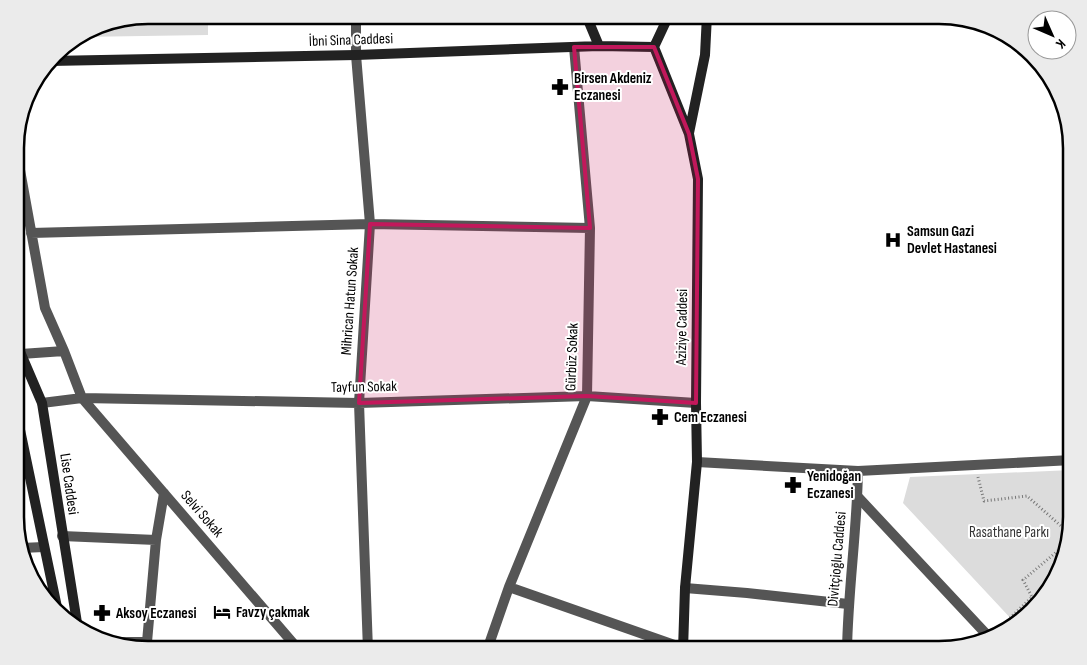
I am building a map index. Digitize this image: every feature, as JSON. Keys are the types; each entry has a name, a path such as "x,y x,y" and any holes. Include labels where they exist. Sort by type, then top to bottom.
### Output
{"main road":[{"path":"590,24 599,46"},
{"path":"654,47 665,24"},
{"path":"689,134 705,55 707,24"},
{"name":"İbni Sina Caddesi","path":"58,62 356,55 599,46 654,47"},
{"name":"Aziziye Caddesi","path":"654,47 689,134 698,179 697,462 684,588 683,641"},
{"name":"Lise Caddesi","path":"24,364 42,402 76,618"},
{"path":"24,449 56,601"}],"street":[{"name":"Mihrican Hatun Sokak","path":"356,24 356,55 370,224 359,403 368,641"},
{"name":"Gürbüz Sokak","path":"490,641 509,586 587,396 590,228 574,47"},
{"path":"24,193 45,308 82,398"},
{"path":"31,233 370,224 590,228"},
{"path":"24,351 64,351"},
{"name":"Tayfun Sokak","path":"42,402 82,398 359,403 587,396 696,402"},
{"name":"Selvi Sokak","path":"82,398 291,641"},
{"path":"697,462 858,471 1063,460"},
{"name":"Divitçioğlu Caddesi","path":"847,641 848,604 858,497 858,471"},
{"path":"147,641 156,540 164,492"},
{"path":"858,497 984,633"},
{"path":"62,536 156,540"},
{"path":"28,548 44,547"},
{"path":"509,586 661,641"},
{"path":"684,588 848,604"}],"path":[{"path":"975,465 984,501 1027,496 1063,528"},
{"path":"1010,618 1032,597 1023,580 1059,550"}],"highlighted area":[{"path":"574,47 654,47 689,134 698,179 696,403 587,396 359,403 370,224 590,228"}],"green space":[{"path":"147,24 208,24 208,35 91,37 115,28"},
{"name":"Rasathane Parkı","path":"1063,470 1063,526 1057,557 1051,572 1038,593 1015,616 1011,619 903,503 910,477"}],"place":[{"name":"Birsen Akdeniz Eczanesi","path":"560,87"},
{"name":"Samsun Gazi Devlet Hastanesi","path":"893,240"},
{"name":"Cem Eczanesi","path":"660,417"},
{"name":"Yenidoğan Eczanesi","path":"793,485"},
{"name":"Favzy çakmak","path":"222,612"},
{"name":"Aksoy Eczanesi","path":"102,613"}]}
